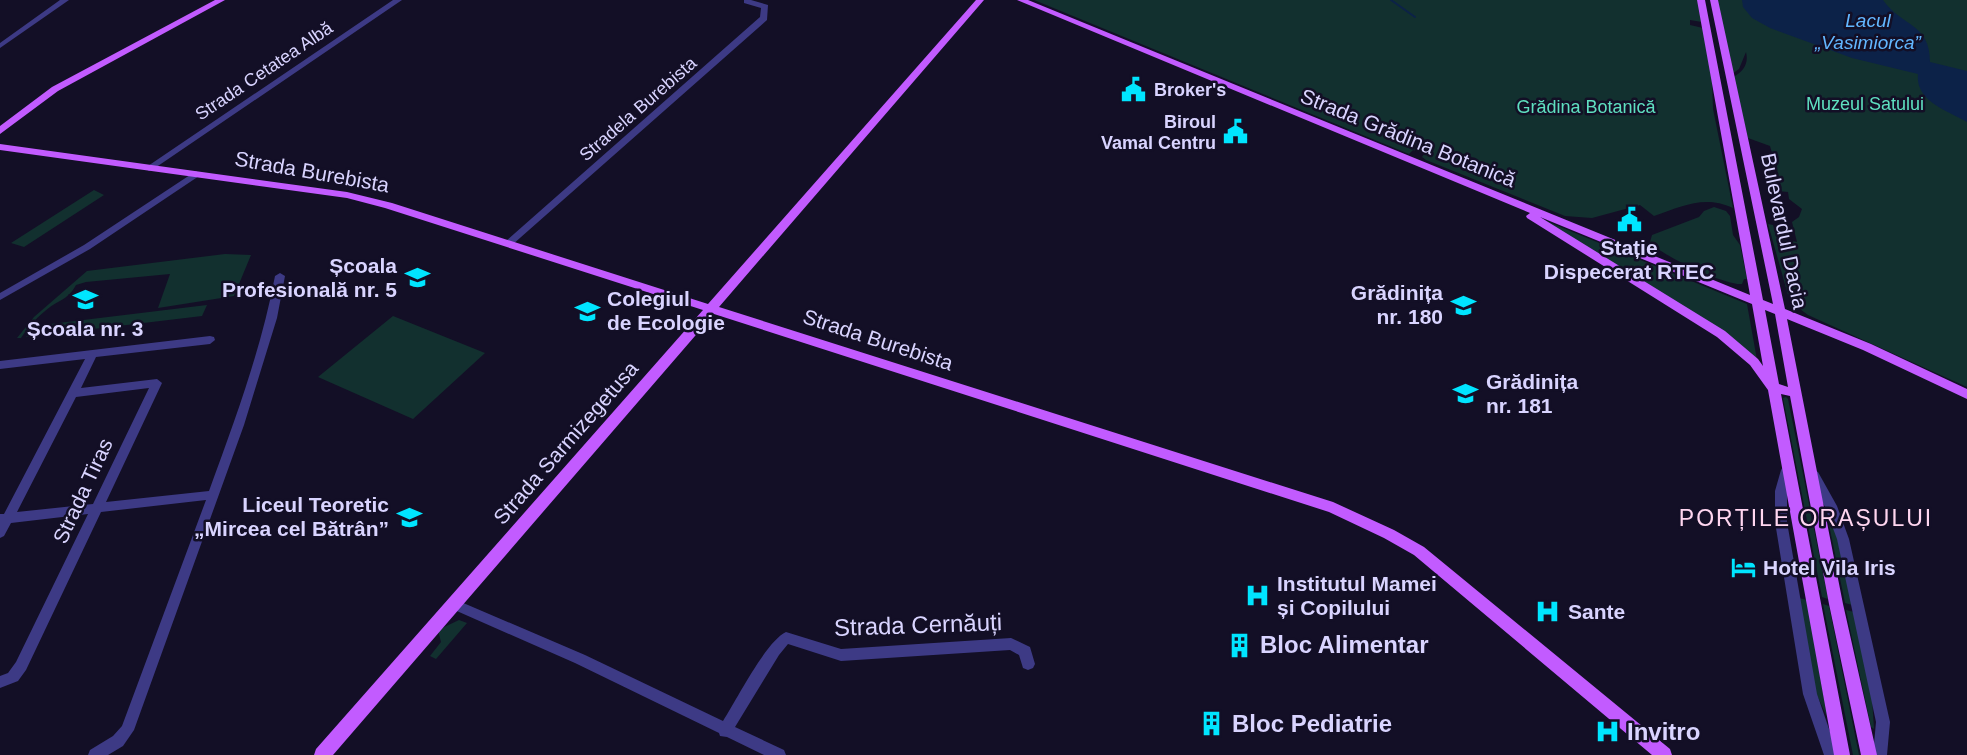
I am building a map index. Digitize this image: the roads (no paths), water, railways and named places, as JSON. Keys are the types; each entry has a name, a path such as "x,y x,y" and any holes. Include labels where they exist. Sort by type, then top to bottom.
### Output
{"main road":[{"path":"0,131 55,89 220,0"},
{"name":"Strada Sarmizegetusa","path":"322,755 980,0"},
{"name":"Strada Grădina Botanică","path":"1021,0 1759,302 1915,368 1967,394"},
{"name":"Bulevardul Dacia","path":"1701,0 1842,755"},
{"name":"Bulevardul Dacia","path":"1714,0 1780,311 1836,604 1869,755"},
{"path":"1722,114 1738,117"},
{"name":"Strada Burebista","path":"0,147 347,195 388,205 1333,508 1404,541 1438,566 1664,755"},
{"path":"1501,197 1721,334 1754,362 1772,387 1795,393"}],"street":[{"path":"0,46 65,0"},
{"name":"Strada Cetatea Albă","path":"149,168 398,0"},
{"name":"Stradela Burebista","path":"509,243 764,18 765,7 747,1"},
{"path":"0,297 87,247 195,174"},
{"path":"95,755 118,741 127,730 254,380 276,301 280,276"},
{"path":"0,375 3,364 210,340"},
{"path":"0,533 4,519 93,354"},
{"name":"Strada Tiras","path":"0,682 13,677 21,666 157,383 73,393"},
{"name":"Bulevardul Dacia","path":"1787,470 1781,491 1781,522 1810,694 1831,755"},
{"name":"Bulevardul Dacia","path":"1812,471 1831,506 1843,539 1883,722 1880,755"},
{"path":"4,519 212,495"},
{"path":"454,604 580,659 779,755"},
{"name":"Strada Cernăuți","path":"725,731 774,651 786,638 841,655 1011,644 1026,651 1028,664"}],"water":[{"name":"Lacul „Vasimiorca”","path":"1742,0 1883,0 1898,16 1920,32 1929,49 1930,62 1967,71 1967,122 1941,109 1927,98 1918,83 1918,74 1852,58 1770,28 1752,18 1743,7"}],"waterway":[{"path":"1391,0 1415,17"}],"place":[{"name":"Broker's","path":"1134,90"},
{"name":"Biroul Vamal Centru","path":"1236,132"},
{"name":"Stație Dispecerat RTEC","path":"1629,219"},
{"name":"Școala Profesională nr. 5","path":"417,278"},
{"name":"Școala nr. 3","path":"85,300"},
{"name":"Grădinița nr. 180","path":"1463,305"},
{"name":"Colegiul de Ecologie","path":"587,311"},
{"name":"Grădinița nr. 181","path":"1466,394"},
{"name":"Liceul Teoretic „Mircea cel Bătrân”","path":"409,517"},
{"name":"Hotel Vila Iris","path":"1743,568"},
{"name":"Institutul Mamei și Copilului","path":"1257,596"},
{"name":"Sante","path":"1548,612"},
{"name":"Bloc Alimentar","path":"1240,645"},
{"name":"Bloc Pediatrie","path":"1212,724"},
{"name":"Invitro","path":"1607,732"}],"district":[{"name":"PORȚILE ORAȘULUI","path":"1806,518"}],"park label":[{"name":"Muzeul Satului","path":"1865,104"},
{"name":"Grădina Botanică","path":"1586,107"}]}
